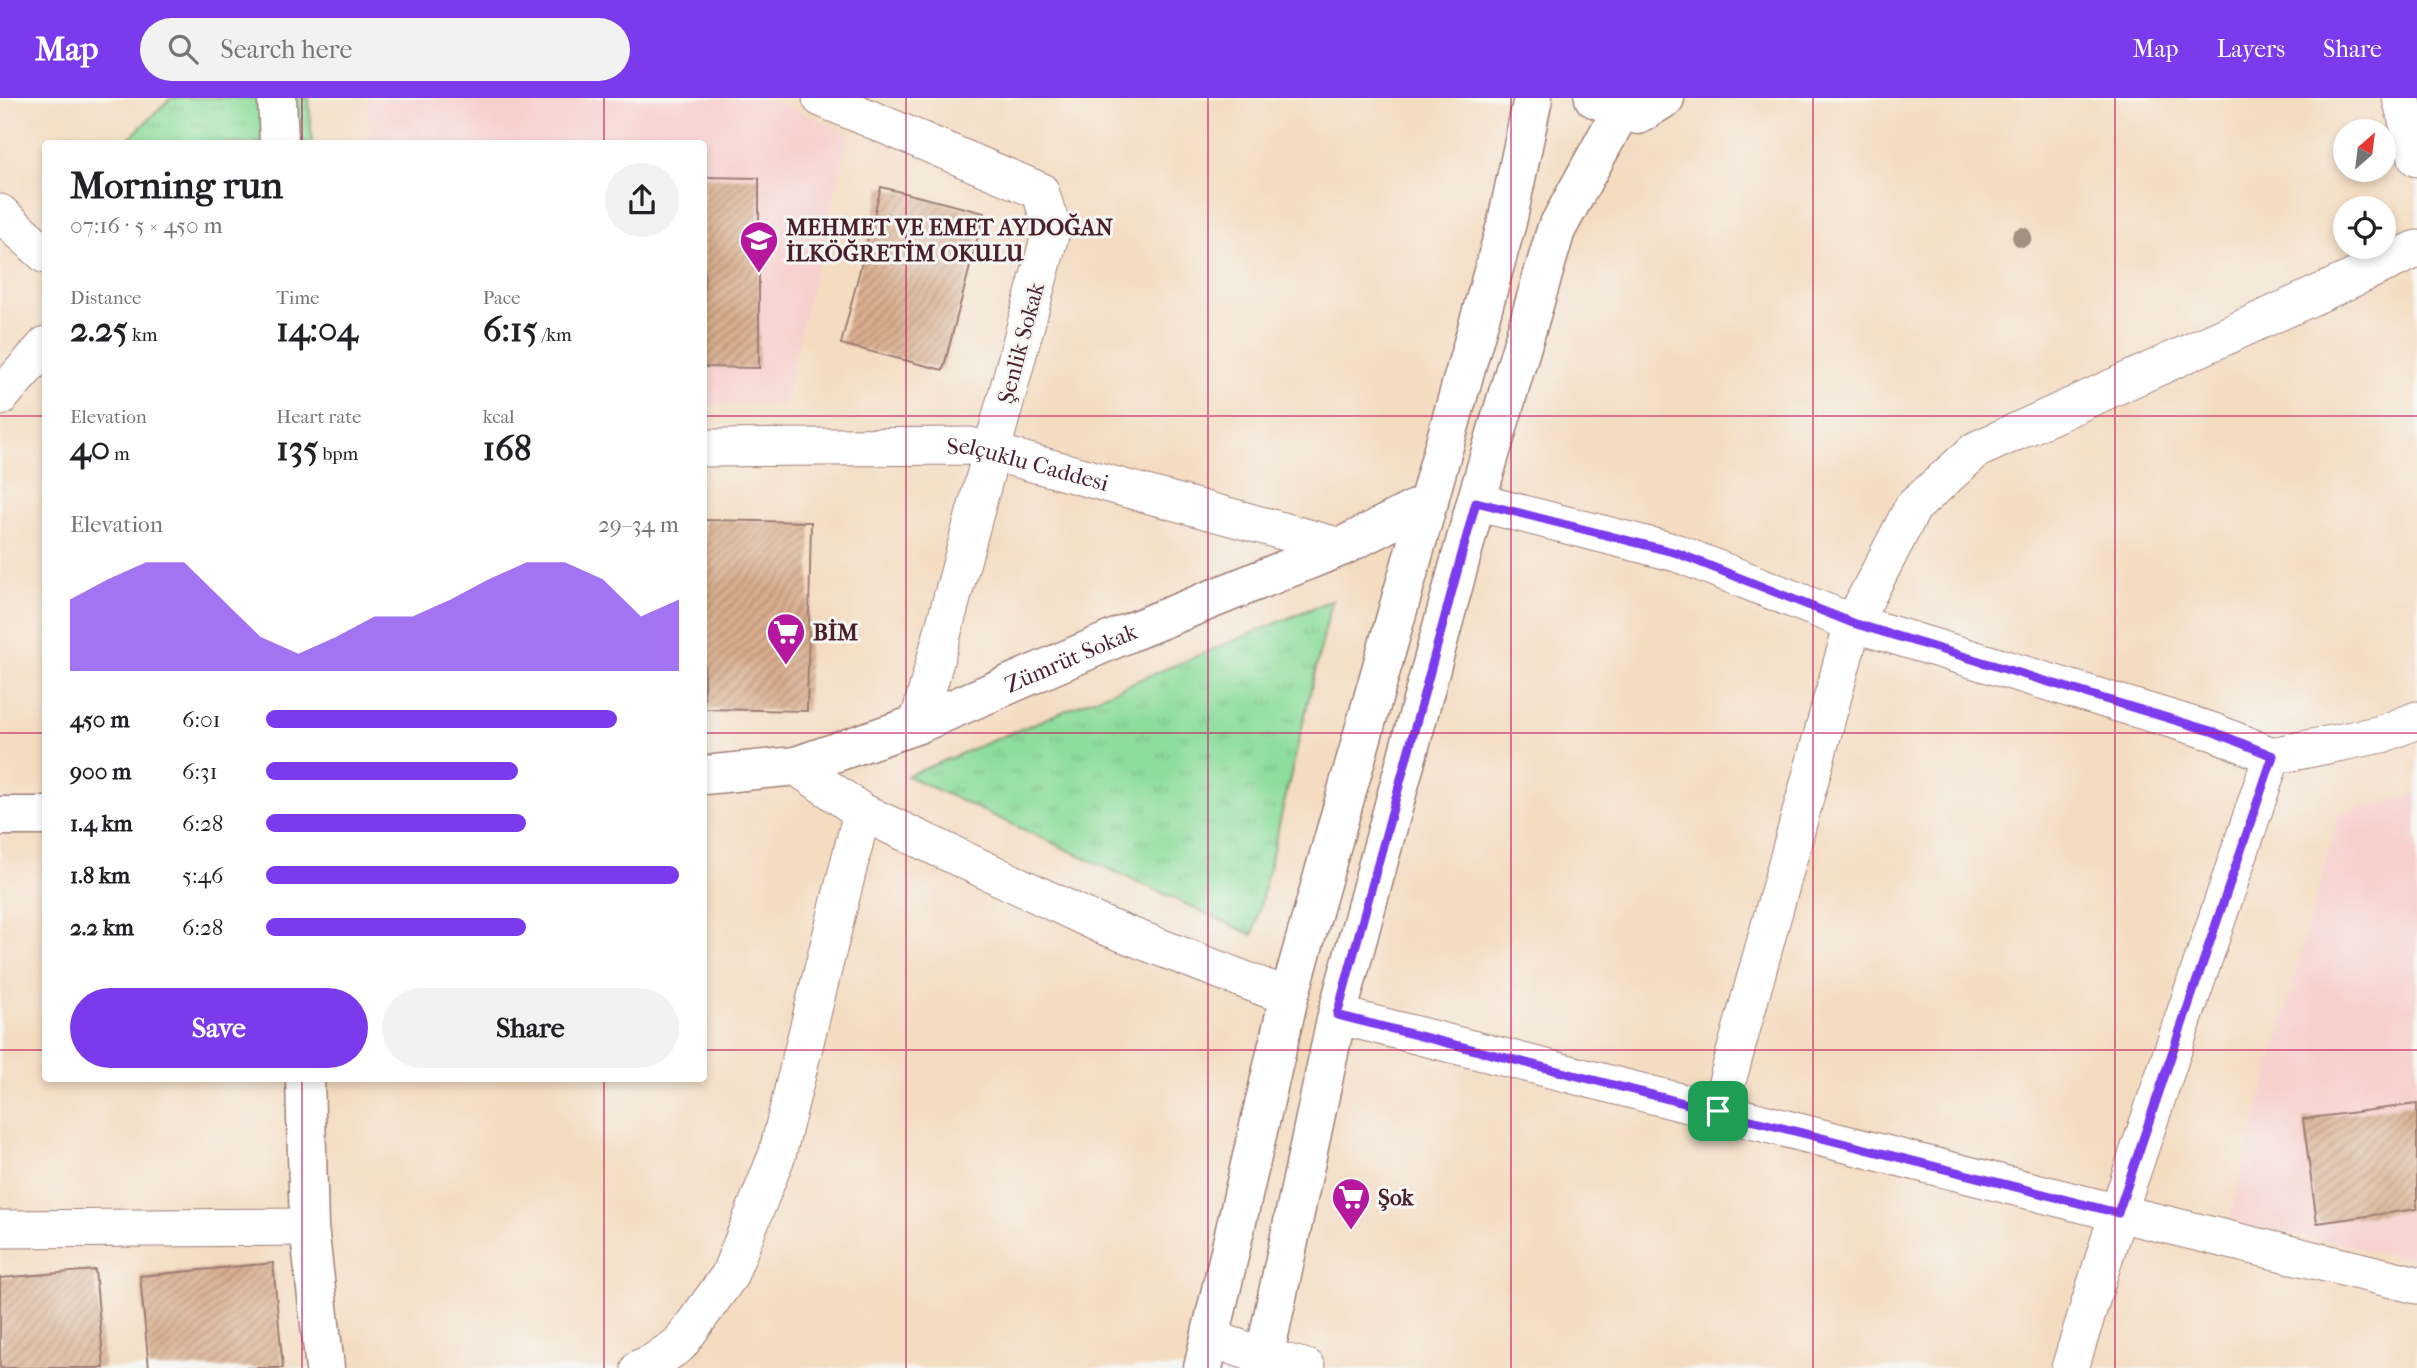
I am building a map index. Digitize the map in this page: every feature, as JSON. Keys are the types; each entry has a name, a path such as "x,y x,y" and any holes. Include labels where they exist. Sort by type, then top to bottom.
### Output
{"street":[{"path":"278,98 279,140"},
{"name":"Şenlik Sokak","path":"821,98 1040,191 1052,228 918,724"},
{"path":"1307,1368 1207,1353 1289,997 1507,222 1533,98"},
{"path":"1263,1363 1337,1015 1476,502 1556,230 1614,102 1638,115 1665,98"},
{"path":"2401,98 2417,158"},
{"path":"0,213 42,251"},
{"path":"1718,1111 1853,623 1913,507 1976,450 2417,249"},
{"path":"0,397 42,350"},
{"name":"Selçuklu Caddesi","path":"707,448 971,446 1341,547"},
{"name":"Zümrüt Sokak","path":"707,775 796,766 918,724 1128,633 1341,547 1429,502"},
{"path":"1476,502 1677,553 1853,623 2214,732 2273,756 2382,734 2417,720"},
{"path":"2070,1368 2118,1213 2273,756"},
{"path":"796,766 862,812 1102,925 1289,997"},
{"path":"640,1368 679,1345 729,1276 734,1264 777,1155 862,812"},
{"path":"0,816 42,816"},
{"path":"1337,1015 2118,1213 2417,1285"},
{"path":"305,1082 309,1227 325,1368"},
{"path":"0,1228 309,1227"}],"shaded area":[{"name":"MEHMET VE EMET AYDOĞAN İLKÖĞRETİM OKULU","path":"368,98 771,98 849,134 783,405 707,404 707,140 371,140"},
{"path":"2417,794 2417,1260 2229,1221 2339,814"}],"green space":[{"path":"171,98 309,98 312,140 127,140"},
{"path":"1332,600 1253,935 907,776"}],"building":[{"path":"707,177 759,178 759,368 707,367"},
{"path":"881,187 984,213 943,370 841,344"},
{"path":"707,520 811,522 807,711 707,709"},
{"path":"2417,1104 2417,1209 2317,1223 2303,1119"},
{"path":"273,1263 283,1368 149,1368 140,1276"},
{"path":"95,1270 104,1368 0,1368 0,1278"}],"place":[{"name":"MEHMET VE EMET AYDOĞAN İLKÖĞRETİM OKULU","path":"759,274"},
{"name":"BİM","path":"786,666"},
{"name":"Şok","path":"1351,1231"}],"route":[{"path":"1476,502 1677,553 1853,623 2214,732 2273,756 2118,1213 1718,1111 1337,1015 1476,502"}]}
